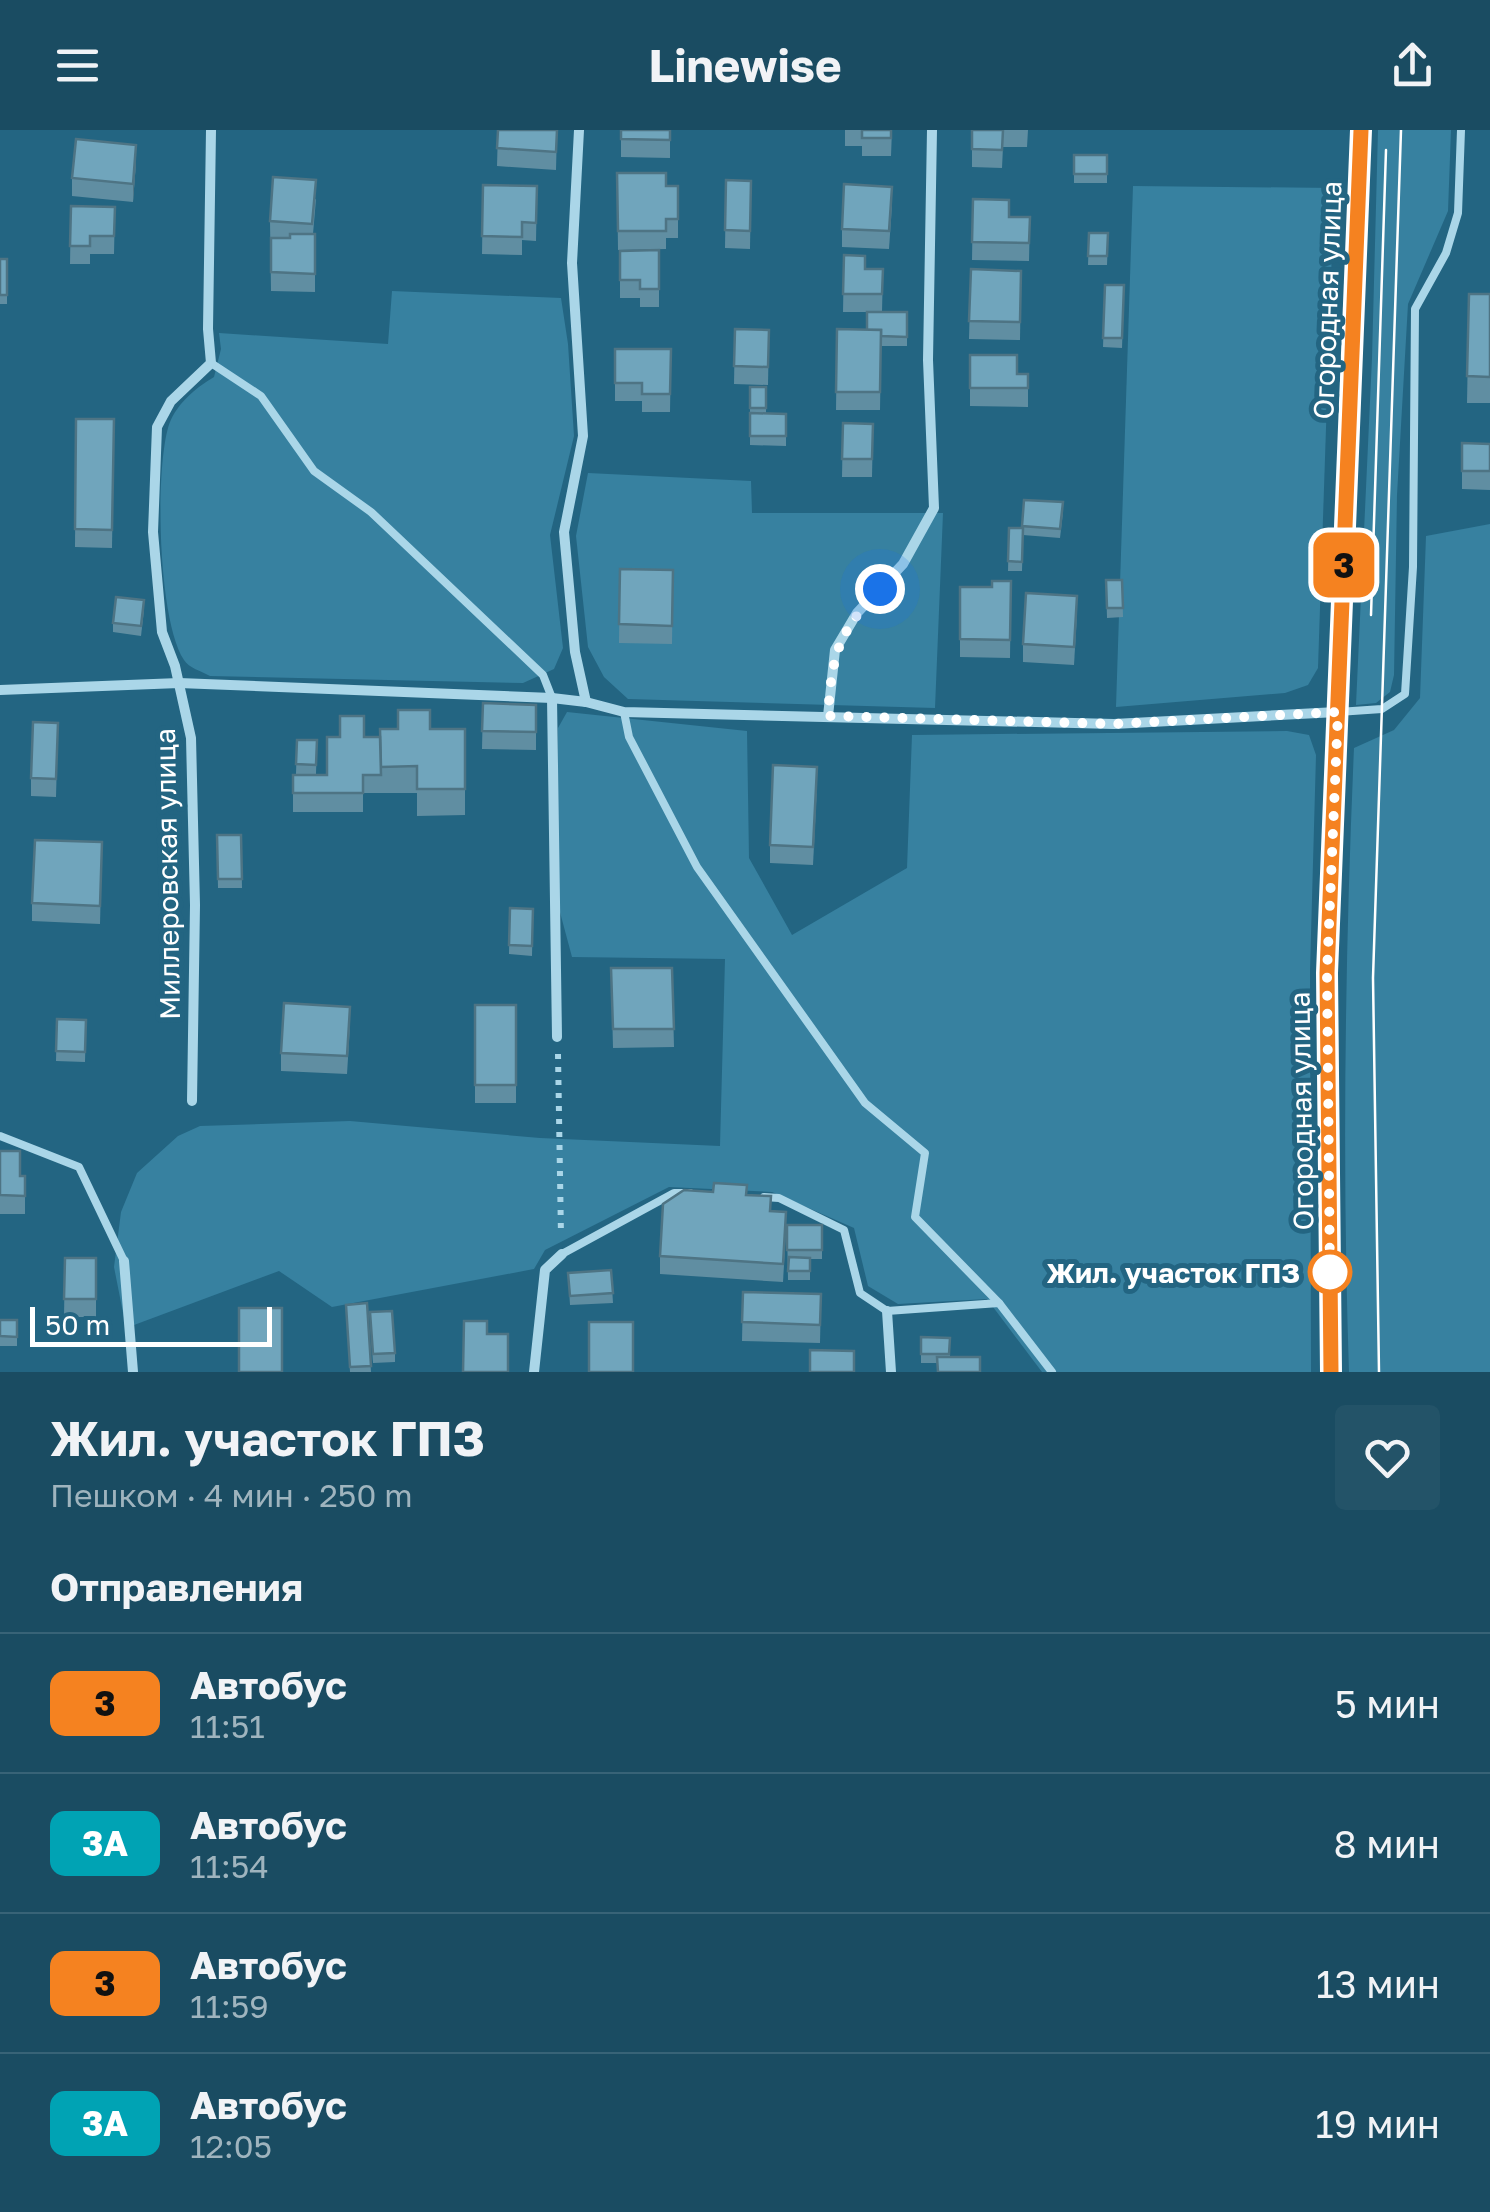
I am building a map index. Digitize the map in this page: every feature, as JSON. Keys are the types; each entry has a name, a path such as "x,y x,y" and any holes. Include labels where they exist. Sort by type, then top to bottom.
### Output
{"street":[{"path":"211,130 208,329 212,363"},
{"path":"579,130 572,263 583,436 564,532 575,652 586,702"},
{"path":"828,716 835,650 857,613 903,564 934,508 928,360 932,130"},
{"name":"Огородная улица","path":"1331,1372 1327,973 1361,130"},
{"name":"Миллеровская улица","path":"192,1101 191,738 162,632 153,532 157,427 171,400 212,363"},
{"path":"0,690 179,683 552,698 624,712 1114,724 1338,712"},
{"path":"552,698 557,1037"},
{"path":"534,1372 545,1270 562,1254"},
{"path":"124,1262 132,1372"},
{"path":"888,1311 891,1372"}],"lane":[{"path":"1338,712 1382,709 1404,694 1414,567 1415,309 1446,253 1458,213 1461,130"},
{"path":"212,363 261,396 314,472 371,512 543,674 552,698"},
{"path":"624,712 628,737 697,867 865,1104 925,1153 915,1217 999,1303 1052,1372"},
{"path":"0,1136 78,1167 124,1262"},
{"path":"562,1254 674,1193 709,1194"},
{"path":"761,1197 778,1198 844,1230 860,1293 888,1311 999,1303"}],"path":[{"path":"557,1037 560,1206"}],"shaded area":[{"path":"1378,130 1451,130 1448,211 1408,304 1397,495 1394,675 1390,692 1376,703 1356,705 1372,358"},
{"path":"1133,186 1334,188 1318,668 1308,685 1285,693 1116,707"},
{"path":"392,291 561,298 574,436 550,535 563,648 554,669 523,683 210,676 184,660 175,640 164,581 161,478 171,420 186,398 214,377 221,349 219,333 388,344"},
{"path":"588,473 751,481 752,513 943,513 935,708 628,699 604,677 588,647 576,536"},
{"path":"1490,524 1490,1372 1349,1372 1346,1060 1354,748 1394,730 1420,698 1426,536"},
{"path":"567,712 747,731 749,858 792,935 907,868 912,735 1287,731 1309,735 1316,755 1310,971 1311,1372 1042,1372 987,1299 898,1304 868,1286 854,1228 772,1192 669,1187 545,1250 534,1269 332,1307 279,1271 126,1328 114,1267 121,1212 137,1173 178,1136 200,1126 350,1121 540,1138 720,1146 725,959 572,957 557,901 558,728"}],"building":[{"path":"498,130 557,130 556,152 497,148"},
{"path":"621,130 670,130 670,140 621,139"},
{"path":"862,130 891,130 891,138 862,138"},
{"path":"972,130 1003,130 1002,150 972,149"},
{"path":"76,139 136,145 133,184 72,178"},
{"path":"1074,155 1107,155 1107,174 1074,174"},
{"path":"617,173 666,173 666,186 678,186 678,219 666,219 666,231 618,231"},
{"path":"273,177 316,180 312,224 270,221"},
{"path":"726,180 751,181 750,231 725,230"},
{"path":"844,184 892,187 889,231 842,229"},
{"path":"483,185 537,186 536,223 522,222 522,237 482,236"},
{"path":"973,199 1009,200 1009,217 1030,217 1029,243 972,242"},
{"path":"71,206 115,207 114,236 90,236 90,246 70,246"},
{"path":"1089,233 1108,233 1107,256 1088,256"},
{"path":"290,234 315,234 315,274 271,272 271,238 290,238"},
{"path":"659,250 659,289 640,289 640,280 620,280 620,251"},
{"path":"844,255 865,256 865,269 883,269 882,294 843,294"},
{"path":"0,259 7,259 7,295 0,295"},
{"path":"971,269 1021,271 1020,322 969,321"},
{"path":"1105,285 1124,285 1122,338 1103,338"},
{"path":"1469,294 1490,294 1490,377 1467,376"},
{"path":"867,312 907,312 907,337 881,336 881,330 867,330"},
{"path":"735,329 769,330 768,367 734,366"},
{"path":"837,329 881,330 880,392 836,392"},
{"path":"615,349 671,349 670,394 642,394 642,383 615,383"},
{"path":"970,355 1017,355 1017,374 1028,374 1028,388 970,388"},
{"path":"750,387 766,387 766,408 750,408"},
{"path":"750,413 786,414 786,436 750,436"},
{"path":"76,419 114,419 112,530 75,529"},
{"path":"843,423 873,424 872,459 842,459"},
{"path":"1462,443 1490,444 1490,471 1462,471"},
{"path":"1024,500 1063,502 1060,529 1022,526"},
{"path":"1009,528 1023,528 1022,562 1008,561"},
{"path":"620,569 673,570 672,626 619,624"},
{"path":"1106,580 1122,580 1123,608 1107,608"},
{"path":"992,581 1011,581 1010,640 960,639 960,587 992,587"},
{"path":"1026,593 1077,596 1074,647 1023,644"},
{"path":"116,597 144,600 141,626 113,623"},
{"path":"483,703 536,705 536,732 482,731"},
{"path":"398,710 430,710 430,729 465,729 465,789 417,789 417,766 381,767 380,729 398,729"},
{"path":"340,716 364,716 364,737 380,737 381,775 363,775 363,793 293,793 293,775 327,775 327,737 340,737"},
{"path":"33,722 58,723 56,779 31,778"},
{"path":"297,740 317,740 316,765 296,764"},
{"path":"773,765 817,767 813,847 770,845"},
{"path":"217,835 241,835 242,879 218,879"},
{"path":"35,840 102,842 100,906 32,903"},
{"path":"510,908 533,909 532,946 509,945"},
{"path":"611,968 672,968 674,1029 613,1029"},
{"path":"284,1003 350,1007 347,1056 281,1053"},
{"path":"475,1005 516,1005 516,1085 475,1085"},
{"path":"57,1019 86,1020 85,1052 56,1051"},
{"path":"0,1151 20,1151 25,1196 0,1195"},
{"path":"714,1183 747,1185 746,1195 771,1196 770,1211 786,1212 783,1264 660,1256 663,1204 684,1190 713,1192"},
{"path":"787,1225 822,1225 822,1250 787,1250"},
{"path":"789,1257 810,1258 810,1271 788,1271"},
{"path":"65,1258 96,1258 96,1299 64,1299"},
{"path":"611,1270 613,1293 570,1296 568,1273"},
{"path":"743,1292 821,1294 820,1325 742,1322"},
{"path":"367,1303 371,1366 350,1367 346,1305"},
{"path":"239,1308 282,1308 282,1372 239,1372"},
{"path":"392,1311 395,1353 373,1354 370,1312"},
{"path":"0,1320 17,1320 17,1337 0,1336"},
{"path":"464,1321 487,1321 487,1334 508,1334 508,1372 463,1372"},
{"path":"589,1322 633,1322 633,1372 589,1372"},
{"path":"921,1337 950,1338 949,1354 921,1354"},
{"path":"810,1350 854,1351 854,1372 810,1372"},
{"path":"937,1357 980,1357 980,1372 938,1372"}],"tram line":[{"path":"1379,1372 1373,978 1401,130"},
{"path":"1371,615 1386,150"}],"bus line":[{"name":"3","path":"1331,1372 1327,973 1361,130"}],"place":[{"name":"Жил. участок ГПЗ","path":"1330,1272"}],"route":[{"path":"880,589 857,613 835,650 828,716 1114,724 1338,712 1327,973 1330,1282 1330,1272"}]}
